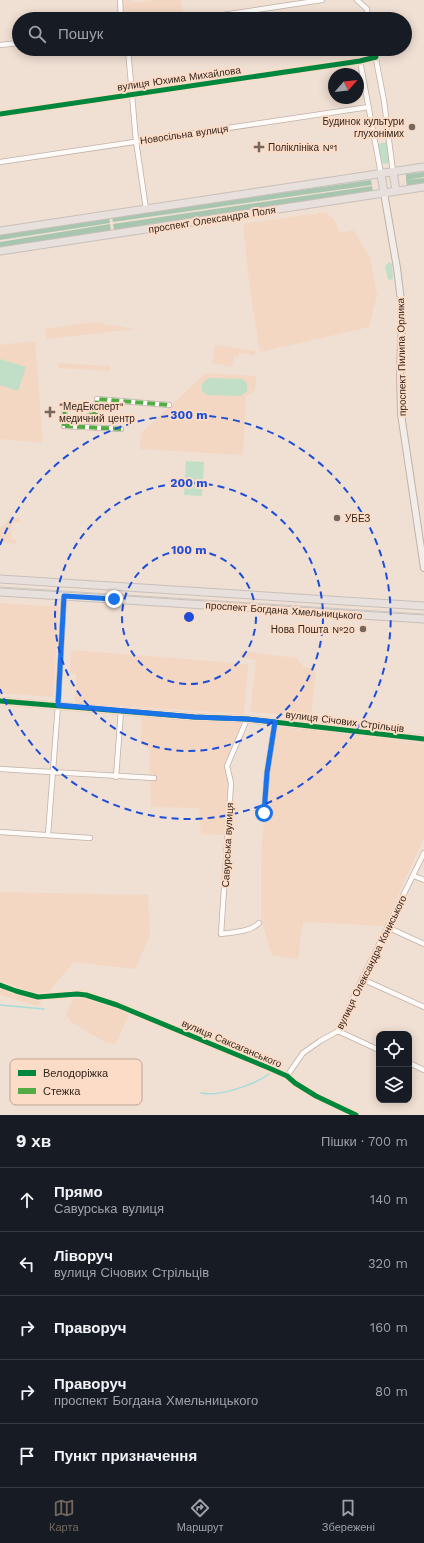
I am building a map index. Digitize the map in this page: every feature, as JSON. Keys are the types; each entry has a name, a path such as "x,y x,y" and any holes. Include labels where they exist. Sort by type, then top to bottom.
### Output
{"main road":[{"name":"проспект Олександра Поля","path":"0,231 424,167"},
{"path":"393,172 396,191"},
{"path":"381,174 384,193"},
{"name":"проспект Олександра Поля","path":"0,251 424,187"},
{"name":"проспект Пилипа Орлика","path":"384,193 401,301 401,414 424,568"},
{"name":"проспект Богдана Хмельницького","path":"0,579 424,606"},
{"path":"64,583 64,596"},
{"name":"проспект Богдана Хмельницького","path":"0,592 424,619"},
{"path":"221,606 222,593"}],"street":[{"path":"120,0 121,12"},
{"path":"242,12 322,0"},
{"path":"357,0 367,9 367,12"},
{"path":"0,44 12,43"},
{"path":"129,56 136,141 146,209"},
{"path":"376,57 384,101 393,172"},
{"name":"вулиця Юхима Михайлова","path":"0,114 360,61 376,57"},
{"path":"360,61 381,174"},
{"name":"Новосільна вулиця","path":"0,162 369,107"},
{"path":"64,426 96,413 97,400 169,405"},
{"path":"64,426 65,404"},
{"path":"64,426 121,429"},
{"path":"48,835 58,705 64,596"},
{"name":"вулиця Січових Стрільців","path":"0,702 58,705 194,717 247,719 424,739"},
{"path":"116,777 121,711"},
{"name":"Савурська вулиця","path":"247,719 227,766 230,783 221,934 241,931 259,923"},
{"path":"264,813 267,773 275,722"},
{"path":"0,769 116,777 154,778"},
{"path":"0,832 90,838"},
{"name":"вулиця Олександра Кониського","path":"287,1076 303,1053 338,1031 362,978 414,876 424,853"},
{"path":"414,876 424,880"},
{"path":"387,927 424,944"},
{"path":"362,978 424,1008"},
{"name":"вулиця Саксаганського","path":"0,985 38,997 77,994 117,1005 287,1076 295,1083 316,1096 356,1115"},
{"path":"338,1031 376,1049"},
{"path":"412,1064 424,1070"}],"shaded area":[{"path":"122,0 131,0 132,3 154,0 181,0 184,12 123,12"},
{"path":"326,212 335,221 339,233 353,230 370,257 377,295 369,327 260,352 250,291 243,224"},
{"path":"93,322 135,329 47,339 45,329"},
{"path":"35,341 43,443 0,439 0,345"},
{"path":"215,345 255,351 255,355 239,353 238,357 234,356 232,367 212,363"},
{"path":"58,363 110,366 110,371 58,368"},
{"path":"206,373 256,376 255,390 246,396 243,455 140,449 141,433"},
{"path":"11,518 20,518 20,523 12,523 11,539 16,540 16,544 0,542 0,528"},
{"path":"0,603 59,607 53,697 0,693"},
{"path":"71,650 248,664 244,714 75,703 76,674 70,673"},
{"path":"241,651 297,658 303,667 316,668 311,717 250,712 256,660 240,657"},
{"path":"142,715 241,723 226,766 229,783 226,835 201,834 199,808 151,807 149,749 141,743"},
{"path":"276,727 424,744 424,838 384,926 303,922 298,959 272,955 261,919 261,859 266,787"},
{"path":"0,892 148,895 150,936 135,969 73,962 38,1006 0,995"},
{"path":"75,995 114,1005 130,1013 115,1044 105,1042 71,1022 66,1014"}],"green space":[{"path":"387,142 390,163 381,164 377,144"},
{"path":"424,172 424,177 406,180 406,174"},
{"path":"424,178 424,183 407,186 406,180"},
{"path":"371,180 372,185 113,222 112,217"},
{"path":"372,186 373,192 114,230 113,224"},
{"path":"109,217 110,223 0,240 0,234"},
{"path":"110,224 111,231 0,248 0,242"},
{"path":"389,262 392,264 393,279 390,280 388,279 385,267"},
{"path":"0,359 26,367 18,391 0,385"},
{"path":"208,378 242,379 247,383 247,391 241,396 207,395 202,391 202,384"},
{"path":"186,461 204,462 202,496 184,495"}],"waterway":[{"path":"0,1005 44,1009"},
{"path":"201,1093 208,1094 226,1092 246,1086 269,1074"}],"tram line":[{"path":"0,587 424,614"}],"marked path":[{"path":"121,429 64,426 96,413 97,399 169,405"},
{"path":"64,426 65,404"}],"cycle path":[{"path":"0,114 360,61 376,57"},
{"path":"0,701 194,717 247,719 424,739"},
{"path":"0,985 38,997 77,994 86,995 117,1005 287,1076 295,1083 316,1096 356,1115"}],"place":[{"name":"Будинок культури глухонімих","path":"412,127"},
{"name":"Поліклініка №1","path":"259,147"},
{"name":"\"МедЕксперт\" медичний центр","path":"50,412"},
{"name":"УБЕЗ","path":"337,518"},
{"name":"Нова Пошта №20","path":"363,629"}],"route":[{"path":"114,599 64,596 58,705 194,717 247,719 275,722 267,773 264,813"}]}
